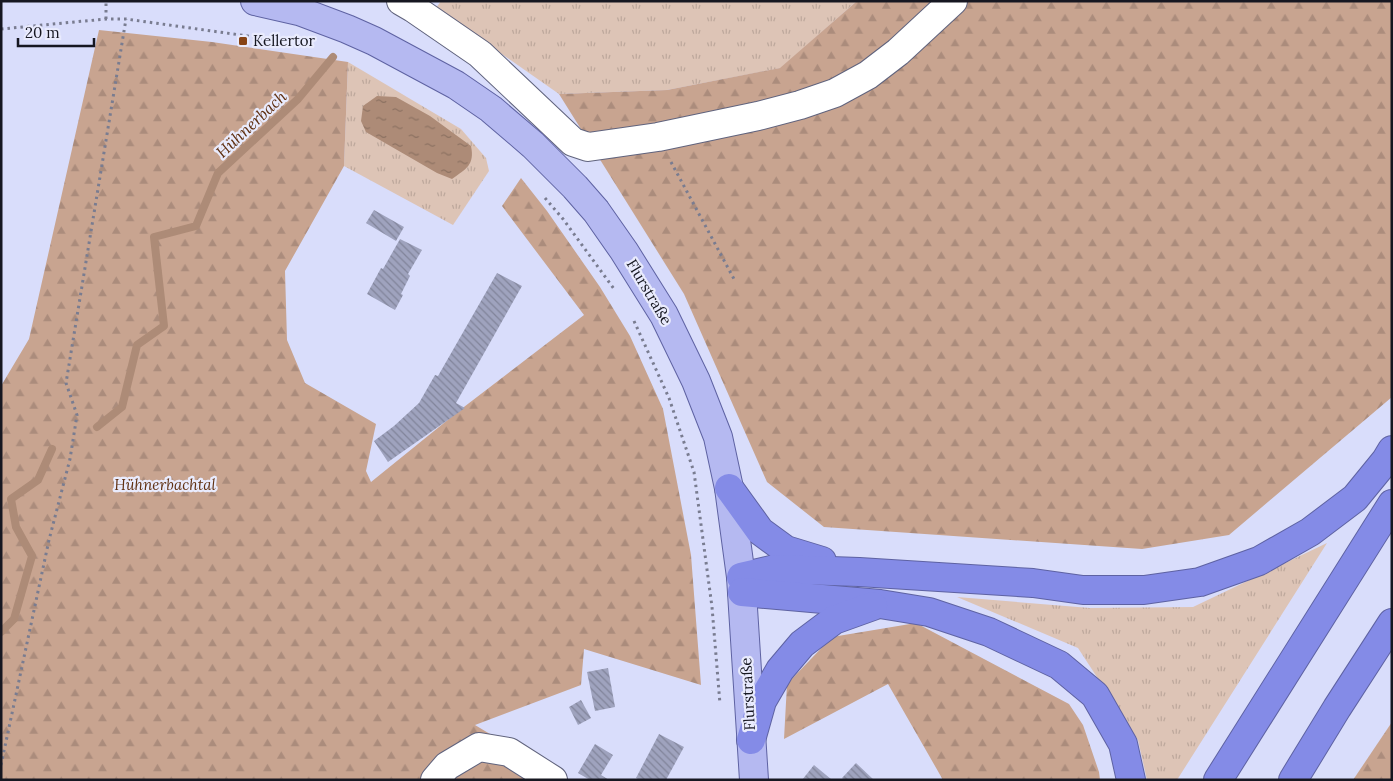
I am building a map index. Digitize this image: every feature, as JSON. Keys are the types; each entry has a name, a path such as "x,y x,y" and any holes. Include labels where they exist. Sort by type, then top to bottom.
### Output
{"highway":[{"path":"741,585 775,569 859,572 1033,583 1083,590 1144,590 1200,582 1259,561 1310,532 1355,498 1392,450"},
{"path":"729,488 760,531 786,550 859,572"},
{"path":"1218,780 1392,504"},
{"path":"741,585 929,612 981,630 1059,665 1095,696 1123,744 1131,780"},
{"path":"751,740 762,701 780,670 802,644 834,620 880,604"},
{"path":"1293,780 1392,623"},
{"path":"1313,780 1337,708"}],"main road":[{"name":"Flurstraße","path":"254,1 299,10 347,29 374,41 456,85 491,109 533,145 596,211 624,251 664,314 696,380 718,436 729,488 741,585 754,780"}],"lane":[{"path":"401,1 480,54 573,142 588,147 658,137 758,116 835,93 868,75 898,52 953,1"},
{"path":"435,780 447,766 479,748 509,752 553,780"}],"path":[{"path":"106,1 106,19"},
{"path":"1,29 106,19 126,19 262,38 298,40"},
{"path":"1,765 49,540 70,459 77,415 66,383 126,19"},
{"path":"658,137 734,279"},
{"path":"540,192 563,219 618,295"},
{"path":"633,319 669,398 694,472 712,607 721,713"}],"green space":[{"path":"441,1 857,1 781,68 667,90 559,94 436,8"},
{"path":"857,1 1392,1 1392,397 1229,535 1142,549 824,527 767,482 684,294 559,94 667,90 780,68"},
{"name":"Hühnerbachtal","path":"99,30 212,42 348,62 344,166 285,271 287,340 305,383 376,424 366,471 371,482 460,410 584,315 502,206 521,178 547,211 600,287 630,336 663,409 691,555 701,685 584,649 581,685 475,725 567,780 1,780 1,386 29,339"},
{"path":"348,62 461,129 486,158 489,171 453,225 344,166"},
{"path":"1327,543 1177,780 1147,780 1138,740 1078,648 957,597 1090,608 1193,607"},
{"path":"916,623 1069,704 1083,725 1100,780 943,780 888,684 784,739 787,684 832,637"},
{"path":"1392,722 1392,780 1353,780"}],"water":[{"path":"377,96 396,97 430,116 471,146 472,158 468,166 452,179 437,173 366,132 361,121 363,106"}],"building":[{"path":"374,210 404,227 396,241 366,223"},
{"path":"400,239 422,250 408,274 410,276 395,310 367,294"},
{"path":"497,273 522,286 456,403 465,408 388,462 374,441 419,403 435,375 438,376"},
{"path":"608,668 615,707 595,711 587,672"},
{"path":"581,700 591,718 578,725 569,707"},
{"path":"659,734 684,747 666,780 640,780 636,778"},
{"path":"595,744 613,755 601,775 609,780 590,780 578,773"},
{"path":"856,763 874,780 844,780 842,778"},
{"path":"814,765 832,780 802,780"}],"waterway":[{"name":"Hühnerbach","path":"97,427 122,407 137,345 164,326 154,237 196,226 218,173 298,99 333,57"},
{"name":"Hühnerbach","path":"1,632 14,619 32,556 16,527 11,499 38,480 52,449"}],"place":[{"name":"Kellertor","path":"243,41"}]}
